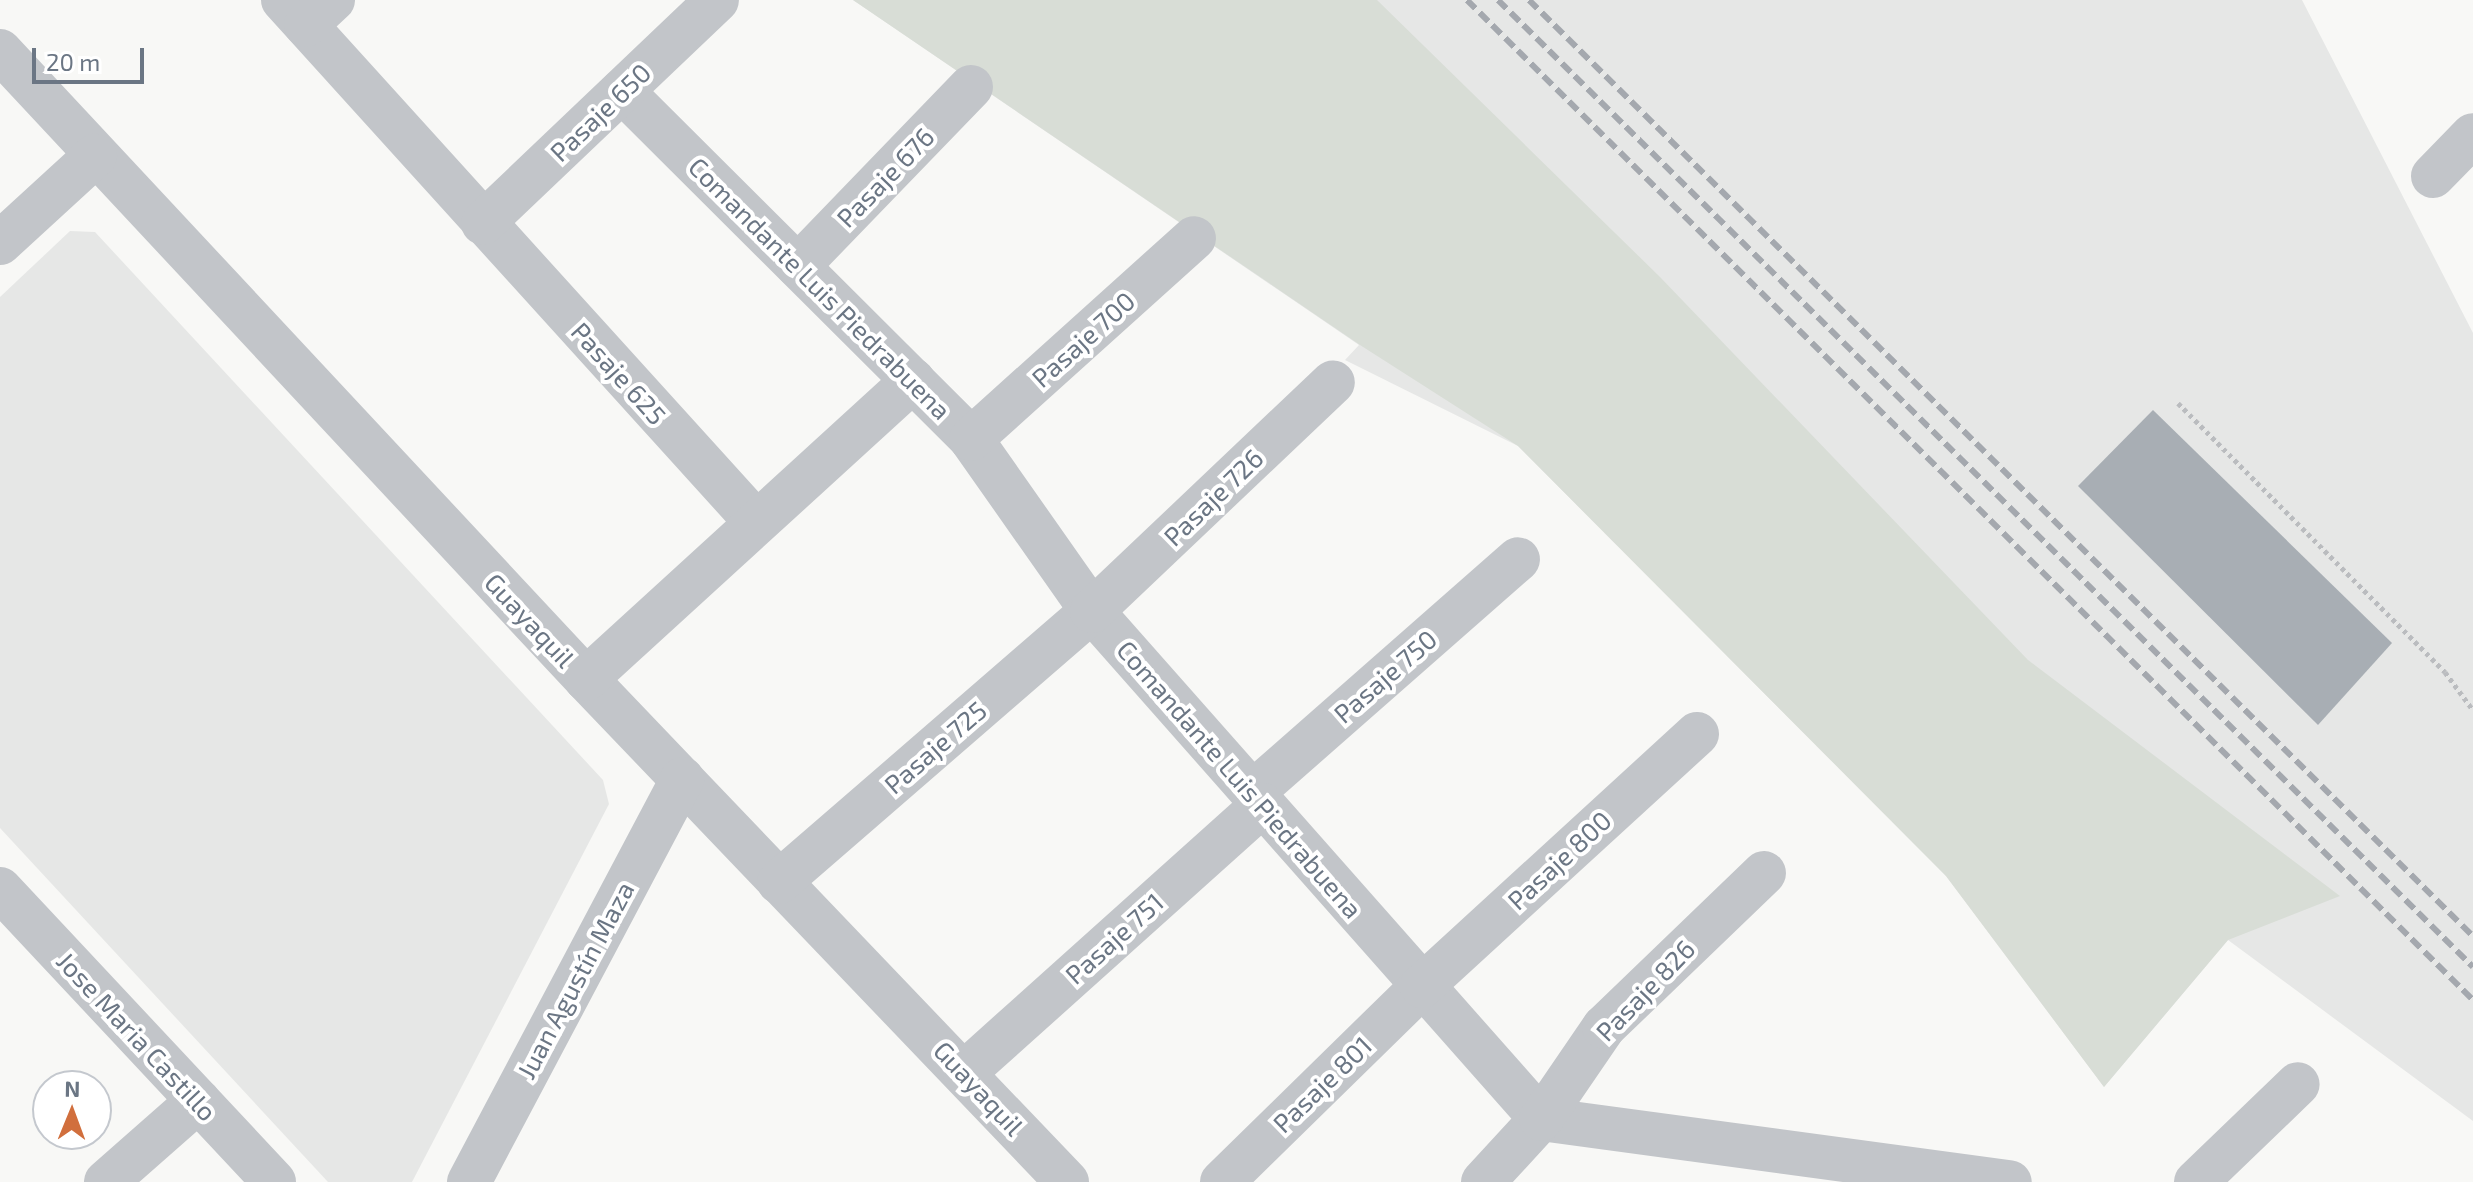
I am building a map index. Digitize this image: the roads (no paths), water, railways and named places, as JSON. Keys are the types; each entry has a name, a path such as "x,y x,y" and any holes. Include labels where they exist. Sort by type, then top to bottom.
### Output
{"street":[{"name":"Pasaje 650","path":"483,223 717,0"},
{"path":"307,8 483,223"},
{"name":"Guayaquil","path":"0,51 586,679 1067,1182"},
{"name":"Pasaje 676","path":"798,266 971,87"},
{"name":"Comandante Luis Piedrabuena","path":"622,91 971,439 1092,611 1541,1119"},
{"path":"2433,176 2473,135"},
{"path":"0,243 95,156"},
{"name":"Pasaje 625","path":"483,223 756,522"},
{"name":"Pasaje 700","path":"971,439 1194,238"},
{"path":"586,679 913,380"},
{"name":"Pasaje 726","path":"1092,611 1333,382"},
{"name":"Pasaje 750","path":"1257,799 1518,559"},
{"name":"Pasaje 725","path":"779,882 1092,611"},
{"name":"Pasaje 800","path":"1422,986 1697,734"},
{"name":"Juan Agustín Maza","path":"469,1182 682,779"},
{"name":"Pasaje 751","path":"965,1072 1257,799"},
{"name":"Pasaje 826","path":"1483,1182 1541,1119 1604,1027 1764,873"},
{"name":"Jose Maria Castillo","path":"0,889 274,1182"},
{"name":"Pasaje 801","path":"1222,1182 1422,986"},
{"path":"2196,1182 2298,1084"},
{"path":"106,1182 198,1101"},
{"path":"1541,1119 2010,1182"}],"railway":[{"path":"1467,0 2473,1000"},
{"path":"1498,0 2473,967"},
{"path":"1529,0 2473,936"}]}
